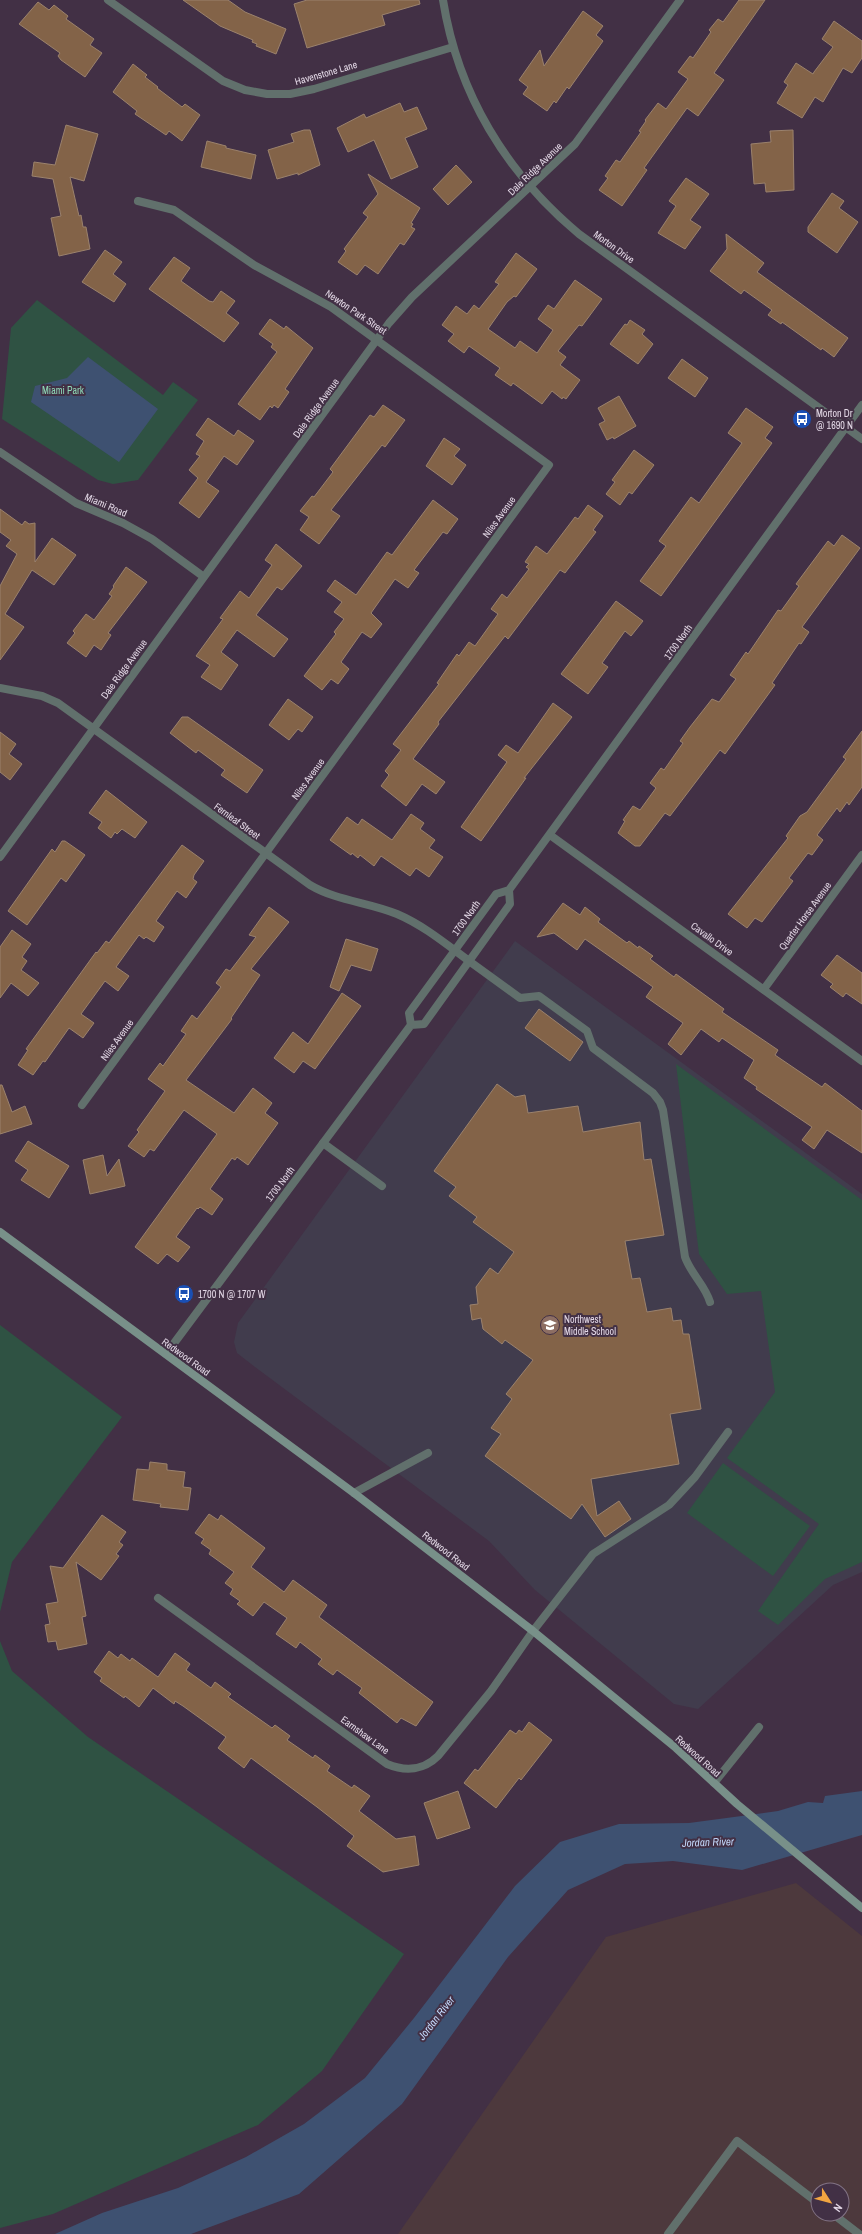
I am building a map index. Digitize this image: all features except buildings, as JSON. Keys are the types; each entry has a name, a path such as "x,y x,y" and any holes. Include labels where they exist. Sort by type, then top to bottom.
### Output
{"main road":[{"name":"Redwood Road","path":"0,1232 354,1493 533,1631 676,1748 737,1804 862,1908"}],"street":[{"name":"Havenstone Lane","path":"108,0 223,81 245,90 267,94 290,94 314,89 453,47"},
{"name":"Morton Drive","path":"443,0 453,47 470,95 485,125 513,166 530,187 553,211 579,234 862,439"},
{"name":"Dale Ridge Avenue","path":"0,857 378,339 412,296 530,187 586,132 680,0"},
{"name":"Newton Park Street","path":"138,201 164,206 178,212 245,258 331,307 378,339 549,465"},
{"name":"1700 North","path":"411,1026 409,1013 454,950 496,894 509,890 862,405"},
{"name":"Miami Road","path":"0,452 76,503 138,530 204,577"},
{"name":"Niles Avenue","path":"82,1104 549,465"},
{"name":"Fernleaf Street","path":"0,688 50,699 93,728 265,854 320,891 397,914 424,928 520,998 539,996 587,1031 594,1048 653,1093 660,1102 663,1110 684,1257 688,1266 705,1290 710,1302"},
{"name":"Cavallo Drive","path":"550,835 862,1061"},
{"name":"Quarter Horse Avenue","path":"764,989 862,855"},
{"name":"1700 North","path":"166,1354 411,1026 424,1024 510,904 509,890"},
{"path":"324,1142 382,1186"},
{"name":"Earnshaw Lane","path":"158,1598 387,1764 405,1770 423,1767 431,1763 438,1756 491,1690 533,1631 593,1554 669,1505 695,1477 728,1432"},
{"path":"354,1493 428,1453"},
{"path":"714,1783 759,1727"},
{"path":"668,2234 737,2140 810,2197"},
{"path":"843,2222 859,2234"}],"shaded area":[{"name":"Northwest Middle School","path":"515,941 862,1194 862,1572 833,1585 698,1709 674,1704 535,1590 489,1541 237,1353 234,1342 238,1323"},
{"path":"796,1883 862,1936 862,2234 398,2234 606,1937"}],"green space":[{"name":"Miami Park","path":"37,300 163,395 173,382 198,400 138,480 113,484 98,480 2,419 11,328"},
{"path":"676,1064 862,1200 862,1562 825,1579 778,1625 758,1611 819,1524 727,1458 775,1392 761,1291 727,1294 699,1254"},
{"path":"0,1325 122,1417 12,1562 0,1612"},
{"path":"723,1463 810,1526 773,1576 687,1513"},
{"path":"0,1641 12,1671 88,1737 404,1954 322,2071 258,2125 53,2214 0,2228"}],"water":[{"path":"88,357 158,409 119,462 31,402 35,386 67,378"},
{"name":"Jordan River","path":"862,1791 862,1835 742,1870 673,1861 625,1864 568,1890 508,1957 402,2104 299,2194 191,2234 55,2234 102,2213 178,2188 246,2157 304,2124 365,2078 414,2018 515,1886 560,1842 619,1824 689,1823 778,1811 808,1802 823,1803 825,1796"}],"place":[{"name":"Morton Dr @ 1690 N","path":"802,419"},
{"name":"1700 N @ 1707 W","path":"184,1294"},
{"name":"Northwest Middle School","path":"550,1325"}]}
